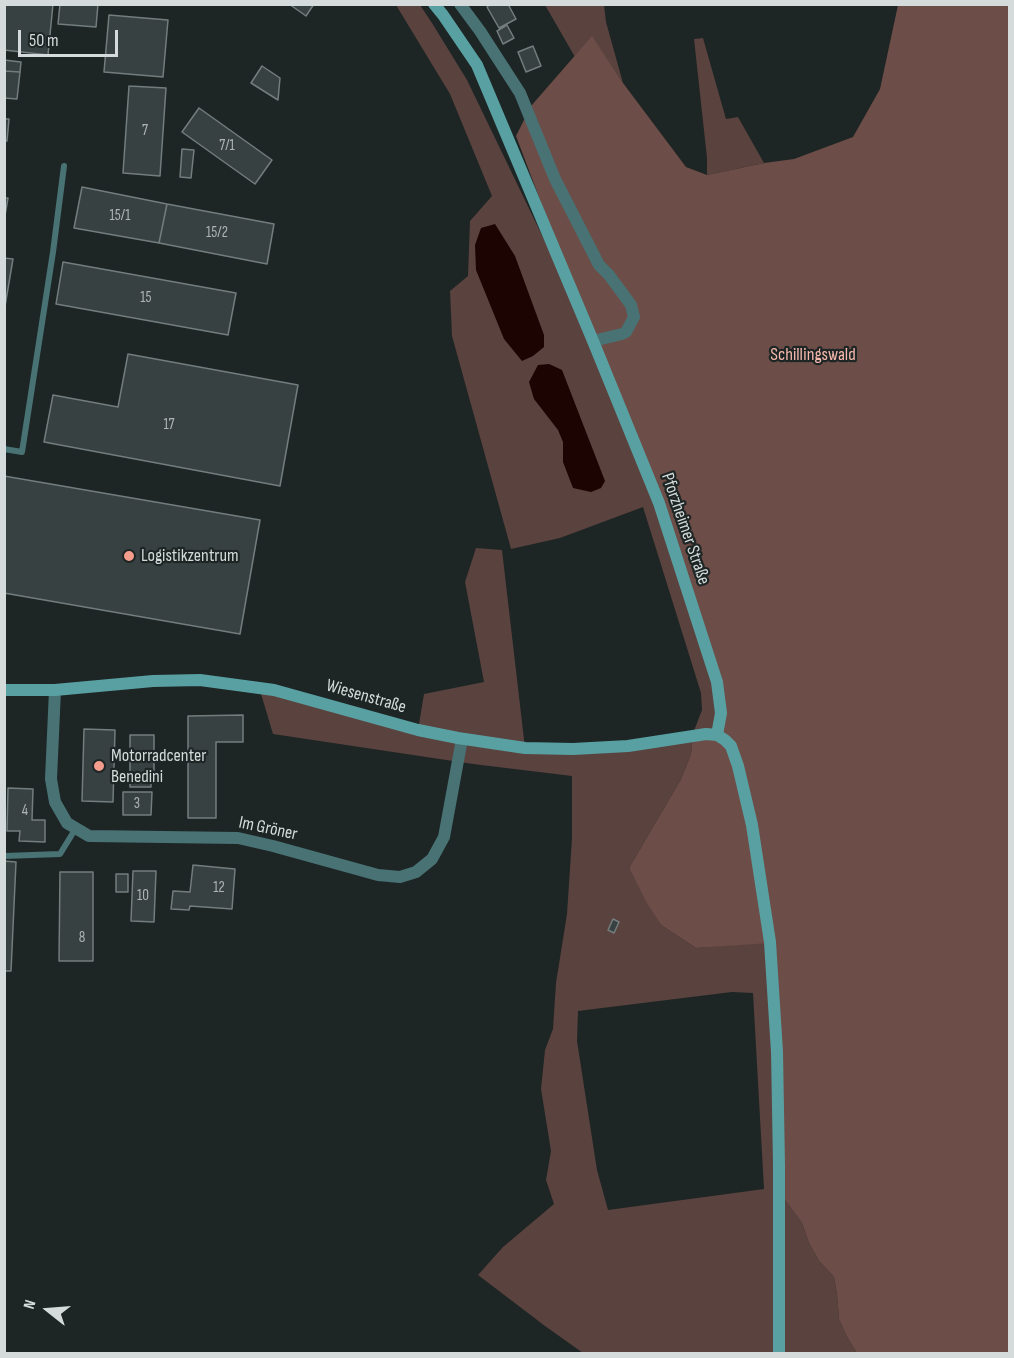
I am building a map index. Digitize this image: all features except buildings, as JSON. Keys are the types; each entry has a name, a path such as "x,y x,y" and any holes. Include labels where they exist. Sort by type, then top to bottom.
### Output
{"street":[{"name":"Pforzheimer Straße","path":"434,4 477,65 659,503 717,682 721,713 717,735"},
{"path":"460,4 520,93 555,179 599,265 630,305 634,317 626,332 593,341"},
{"name":"Wiesenstraße","path":"4,690 55,690 153,681 200,680 274,690 418,730 525,748 573,749 628,746 706,734 717,735"},
{"path":"55,690 51,779 55,802 67,823 76,828"},
{"path":"717,735 731,746 738,766 752,825 770,942 777,1052 779,1353"},
{"name":"Im Gröner","path":"76,828 89,836 238,838 378,875 400,878 416,873 432,860 444,837 462,739"}],"lane":[{"path":"4,449 22,452 64,166"},
{"path":"4,856 60,854 76,828"}],"shaded area":[{"path":"396,5 420,5 467,80 593,341 659,503 717,682 717,735 693,736 691,754 681,779 629,868 661,925 696,948 770,942 779,1192 802,1223 819,1261 834,1277 839,1319 857,1353 583,1353 478,1275 503,1247 554,1204 546,1180 551,1151 541,1089 545,1050 553,1029 556,983 567,914 572,838 572,776 473,764 273,734 259,687 418,730 424,694 484,682 465,582 476,548 502,550 525,748 692,736 702,710 701,693 643,507 560,538 511,549 452,336 450,291 468,276 470,221 492,196 450,94","holes":["732,992 753,993 764,1189 608,1210 597,1170 577,1041 578,1011"]},
{"path":"545,5 604,5 606,22 623,83 592,37 575,57"},
{"path":"703,38 726,119 738,117 764,163 707,175 694,39"},
{"path":"495,224 515,256 544,335 544,347 522,361 504,339 476,270 475,245 481,228"},
{"path":"549,364 562,370 605,481 601,488 591,492 573,488 563,462 563,442 558,430 534,399 529,382 538,365"}],"green space":[{"name":"Schillingswald","path":"898,5 1009,5 1009,1353 857,1353 839,1319 834,1277 819,1261 802,1223 779,1192 770,943 696,948 661,925 629,868 681,779 691,754 693,736 717,734 721,713 659,503 593,341 516,136 531,106 592,36 623,83 686,167 707,175 794,159 853,137 880,89"}],"place":[{"name":"Logistikzentrum","path":"129,556"},
{"name":"Motorradcenter Benedini","path":"99,766"}]}
